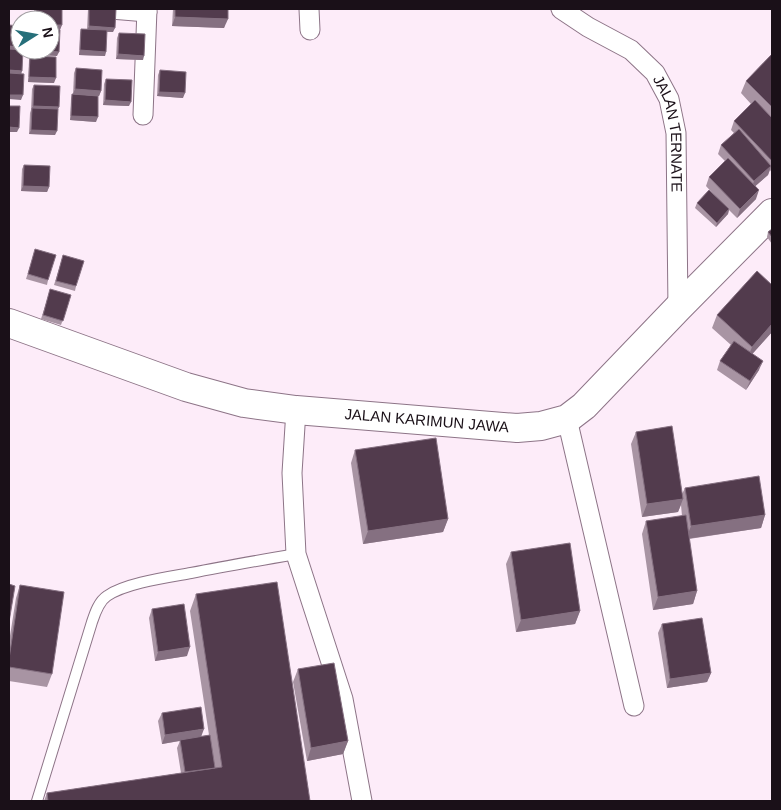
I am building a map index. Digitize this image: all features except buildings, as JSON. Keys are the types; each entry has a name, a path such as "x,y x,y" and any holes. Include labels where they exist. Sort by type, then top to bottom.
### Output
{"street":[{"path":"111,9 147,10 143,115"},
{"path":"310,9 310,30"},
{"name":"JALAN TERNATE","path":"561,9 588,27 631,50 655,73 669,99 676,133 678,308"},
{"name":"JALAN KARIMUN JAWA","path":"9,323 186,387 244,403 296,410 517,428 541,426 567,419 584,406 772,213"},
{"path":"296,410 292,473 296,554 344,699 362,801"},
{"path":"567,419 634,706"}],"lane":[{"path":"37,801 92,622 98,607 106,596 132,585 296,554"}]}
